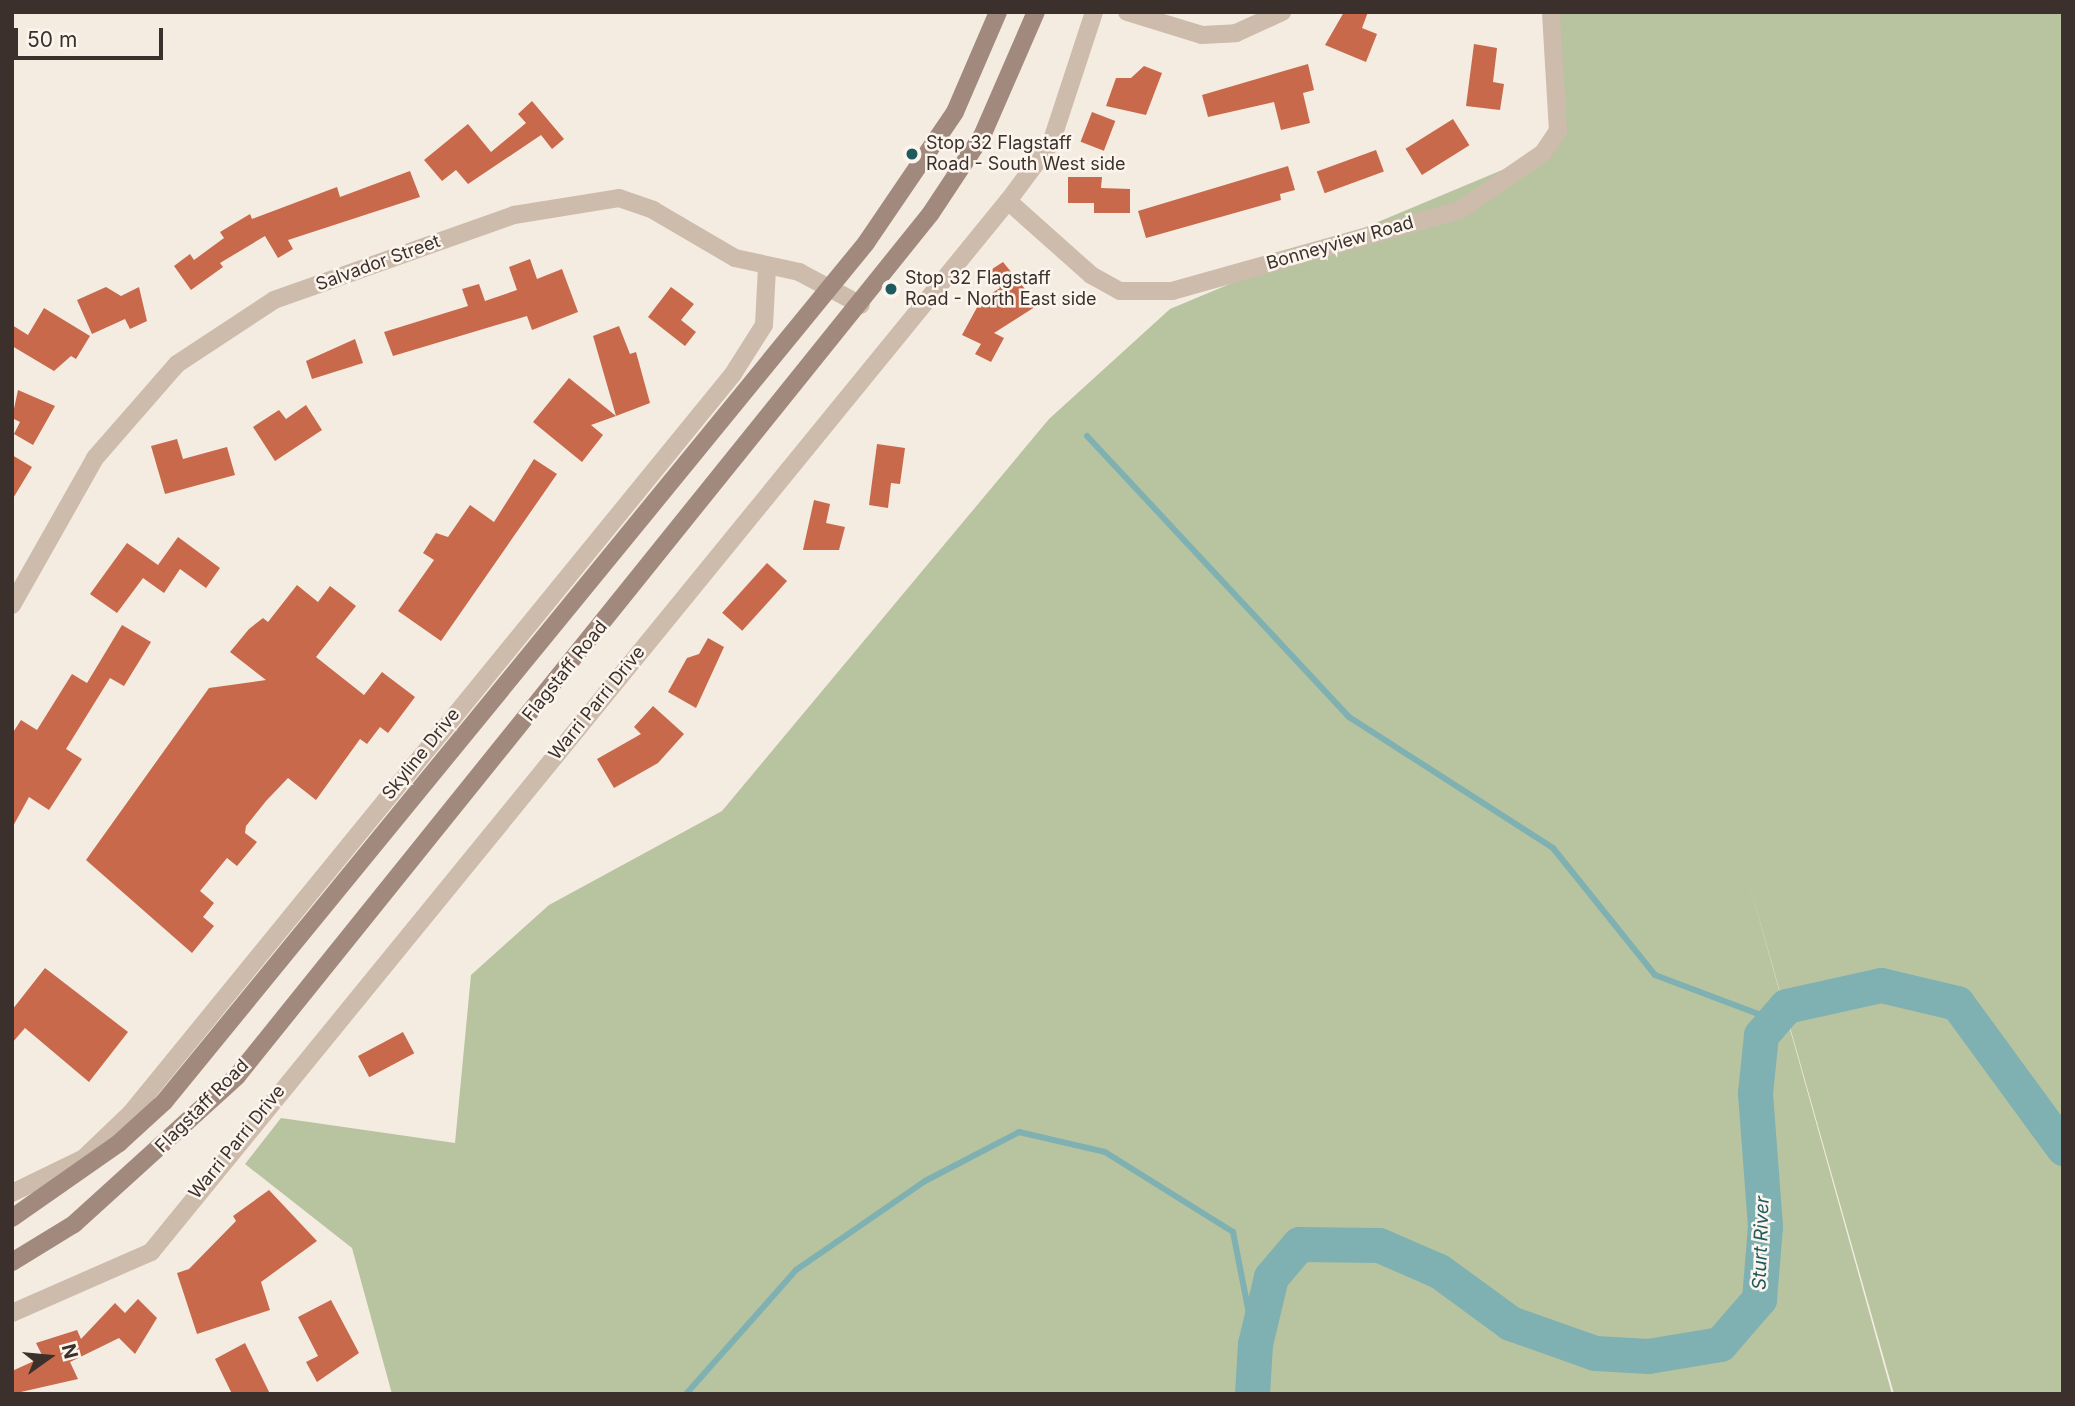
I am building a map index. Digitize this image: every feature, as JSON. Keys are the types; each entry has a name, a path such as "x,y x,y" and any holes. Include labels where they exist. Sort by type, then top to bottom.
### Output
{"main road":[{"name":"Flagstaff Road","path":"12,1218 119,1143 164,1102 830,286 955,112 998,12"},
{"name":"Flagstaff Road","path":"12,1262 74,1224 237,1076 861,305 982,136 1036,12"}],"street":[{"name":"Warri Parri Drive","path":"12,1313 151,1252 1008,201 1051,143 1094,12"},
{"path":"1127,12 1202,35 1236,33 1282,12"},
{"name":"Bonneyview Road","path":"1008,201 1091,275 1120,291 1172,291 1460,210 1544,153 1559,131 1551,12"},
{"name":"Salvador Street","path":"12,604 95,458 177,364 274,300 514,215 572,201 619,198 642,206 713,248 767,268 799,272 830,286 861,305"},
{"name":"Skyline Drive","path":"12,1193 85,1158 131,1113 733,374 764,325 767,268"}],"green space":[{"path":"1553,12 2063,12 2063,1394 1894,1394 1748,879 1892,1394 392,1394 352,1248 245,1164 281,1118 455,1143 471,975 549,905 722,811 1049,419 1170,309 1543,153 1558,131"}],"building":[{"path":"1344,12 1368,12 1362,28 1377,34 1366,62 1325,45"},
{"path":"1474,44 1497,48 1493,82 1504,84 1500,110 1466,106"},
{"path":"1308,64 1314,90 1303,93 1310,123 1281,130 1274,102 1208,117 1202,95"},
{"path":"1144,66 1162,73 1146,115 1106,106 1116,78 1131,78"},
{"path":"532,101 564,139 552,149 541,135 468,184 456,170 442,181 424,160 468,124 491,152 526,123 518,114"},
{"path":"1092,112 1115,121 1104,151 1081,142"},
{"path":"1453,119 1469,145 1422,175 1406,149"},
{"path":"1376,150 1384,172 1325,193 1317,172"},
{"path":"1288,166 1295,190 1280,194 1281,200 1146,238 1138,211"},
{"path":"410,171 420,197 288,240 293,249 278,258 265,236 220,263 223,267 191,290 174,266 190,254 194,260 224,238 220,232 250,214 252,219 337,187 340,197"},
{"path":"1068,177 1102,177 1101,188 1130,189 1130,213 1094,213 1094,203 1068,203"},
{"path":"530,259 537,279 562,269 578,312 532,330 527,316 393,356 384,332 468,306 462,289 479,284 485,301 517,290 509,267"},
{"path":"1003,262 1038,305 994,333 1004,338 991,362 975,354 981,344 962,335 981,300 1000,288 989,271"},
{"path":"106,287 121,296 139,287 147,321 130,329 125,319 92,334 77,300"},
{"path":"671,287 694,304 681,320 696,332 685,346 648,317"},
{"path":"44,308 90,336 76,359 71,356 54,371 12,346 12,325 28,335"},
{"path":"619,326 630,354 636,352 650,403 616,416 593,336"},
{"path":"355,339 363,363 312,379 306,361"},
{"path":"569,378 616,416 591,425 603,435 582,462 533,422"},
{"path":"18,390 55,406 33,445 14,434 20,422 12,418"},
{"path":"306,405 322,430 275,461 253,427 279,410 286,419"},
{"path":"177,439 183,459 227,447 235,475 165,494 151,446"},
{"path":"877,444 905,448 900,484 891,483 888,508 869,505"},
{"path":"12,455 32,467 12,500"},
{"path":"534,459 557,474 441,641 398,611 434,560 423,553 436,533 448,537 470,505 494,522"},
{"path":"814,500 830,504 826,523 845,527 839,550 803,550"},
{"path":"178,537 220,568 206,588 180,569 164,593 143,578 117,613 90,594 127,543 158,565"},
{"path":"767,563 787,581 742,631 722,613"},
{"path":"297,585 318,602 330,586 356,606 316,657 364,695 382,672 415,697 388,733 380,727 367,744 360,739 316,800 288,778 266,801 246,826 245,833 257,842 237,866 227,858 200,891 214,903 203,917 214,926 192,953 86,860 209,688 266,680 230,652 249,629 263,618 268,622"},
{"path":"122,625 151,642 124,686 110,678 66,749 82,759 49,810 29,797 12,828 12,734 21,720 37,730 72,674 87,683"},
{"path":"708,638 724,647 696,708 668,692 687,658 699,654"},
{"path":"653,706 684,734 658,763 614,788 597,759 641,734 634,727"},
{"path":"45,968 128,1032 89,1082 25,1028 12,1043 12,1010"},
{"path":"403,1032 414,1053 369,1077 358,1056"},
{"path":"269,1190 317,1241 261,1282 270,1310 197,1334 177,1273 189,1269 236,1221 233,1216"},
{"path":"138,1299 157,1318 135,1354 119,1338 70,1362 78,1379 12,1394 12,1371 43,1357 36,1343 77,1330 81,1339 115,1303 125,1313"},
{"path":"331,1300 359,1353 317,1382 306,1362 318,1356 298,1317"},
{"path":"245,1343 270,1394 232,1394 215,1359"}],"waterway":[{"path":"1087,436 1349,717 1553,848 1655,975 1774,1020"},
{"name":"Sturt River","path":"1252,1394 1255,1344 1271,1277 1299,1244 1379,1245 1439,1271 1510,1323 1595,1353 1648,1356 1720,1344 1759,1299 1765,1226 1755,1093 1761,1035 1786,1006 1881,985 1957,1003 2063,1148"},
{"path":"686,1394 796,1270 925,1181 1019,1132 1105,1152 1233,1232 1255,1344"}],"place":[{"name":"Stop 32 Flagstaff Road - South West side","path":"912,154"},
{"name":"Stop 32 Flagstaff Road - North East side","path":"891,289"}]}
